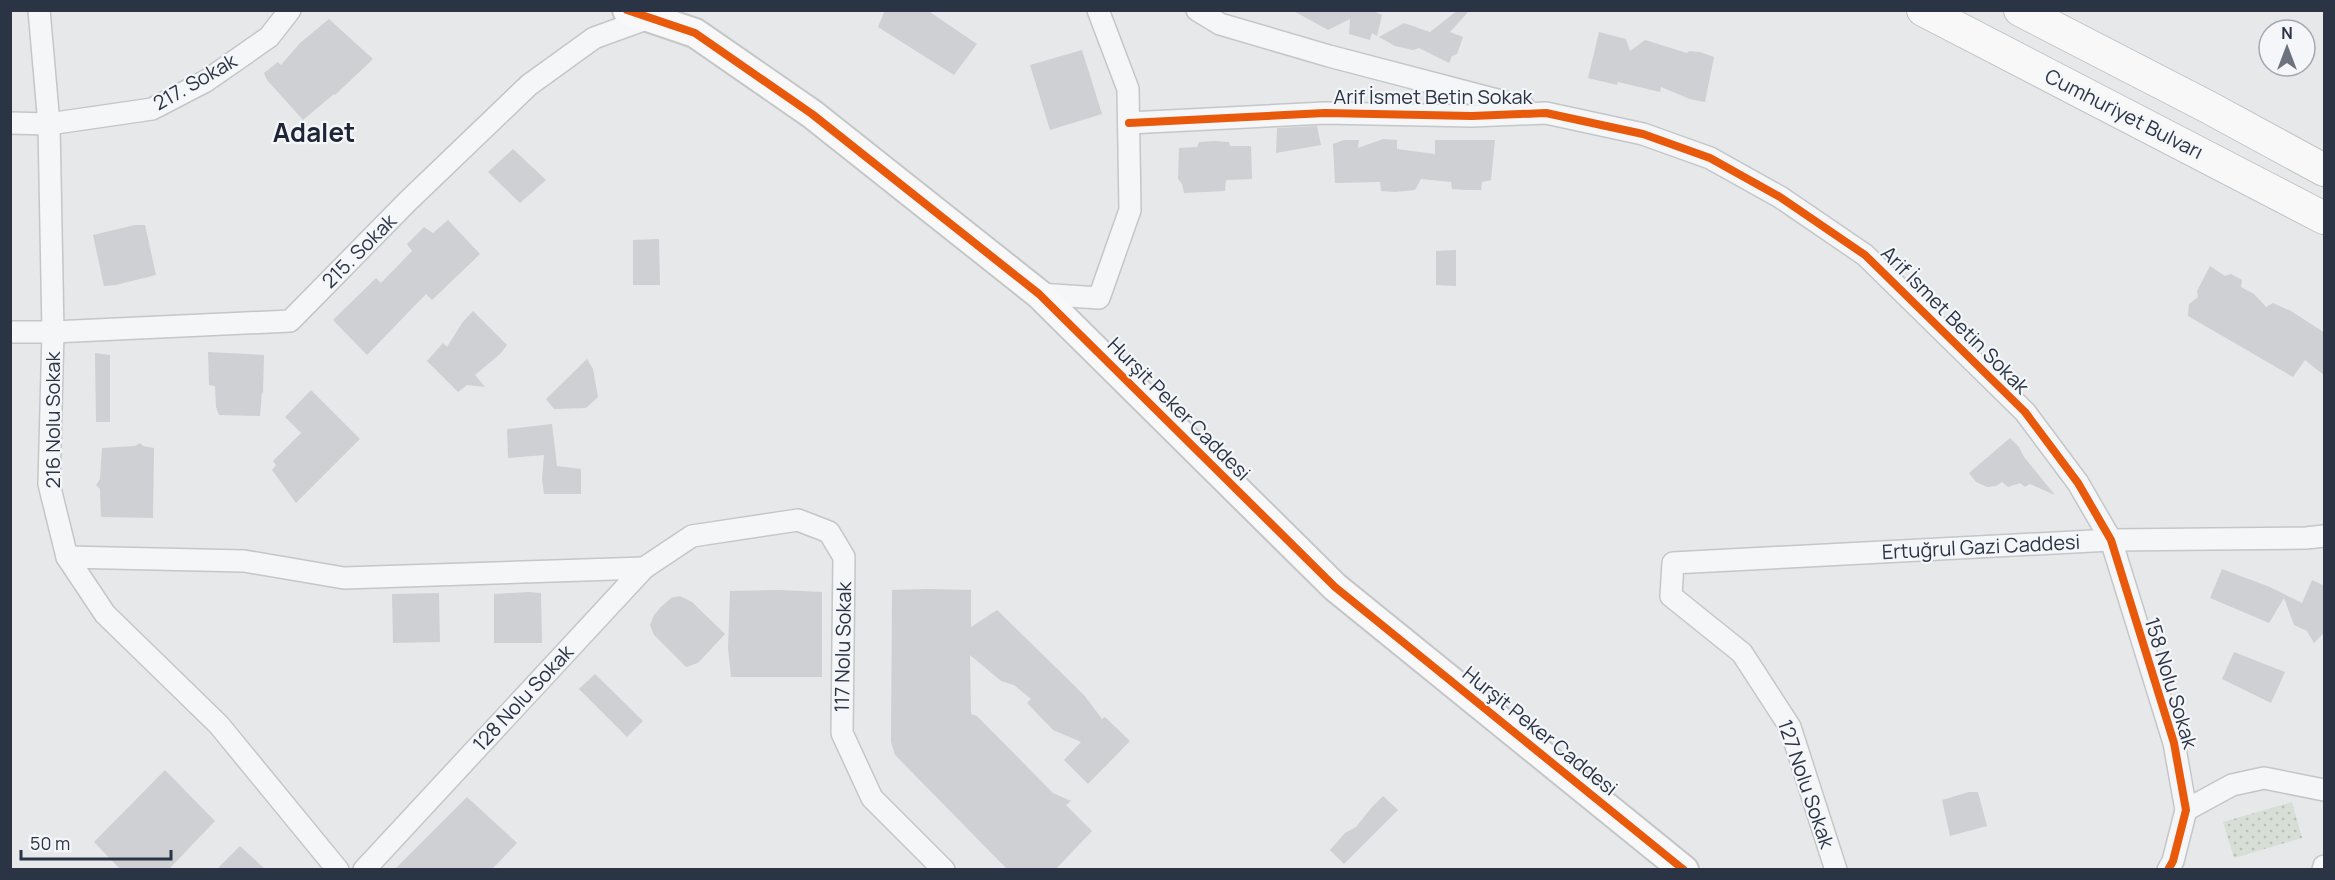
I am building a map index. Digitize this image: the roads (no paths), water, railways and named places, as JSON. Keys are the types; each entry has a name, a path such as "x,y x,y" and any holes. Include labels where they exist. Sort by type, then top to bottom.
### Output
{"main road":[{"name":"Cumhuriyet Bulvarı","path":"1923,10 2325,218"},
{"path":"2019,10 2208,106 2325,170"}],"street":[{"name":"216 Nolu Sokak","path":"39,10 50,124 53,332 50,484 67,557 105,614 219,725 338,870"},
{"name":"217. Sokak","path":"10,123 50,124 152,109 206,81 269,37 290,10"},
{"path":"1039,294 1099,298 1130,210 1128,89 1098,10"},
{"path":"1197,10 1224,17 1329,56 1546,113"},
{"name":"Hurşit Peker Caddesi","path":"638,14 695,33 812,114 1039,294 1335,587 1684,870"},
{"name":"215. Sokak","path":"10,332 291,321 408,201 529,85 594,38 638,14"},
{"name":"Arif İsmet Betin Sokak","path":"1128,123 1325,113 1472,116 1546,113 1642,134 1710,158 1780,197 1865,255 2025,412 2078,483 2110,540"},
{"name":"117 Nolu Sokak","path":"692,536 798,519 829,532 844,557 842,734 872,798 944,870"},
{"name":"128 Nolu Sokak","path":"364,870 644,568 692,536"},
{"path":"2315,537 2325,553"},
{"name":"Ertuğrul Gazi Caddesi","path":"1673,563 2110,540 2315,537"},
{"name":"158 Nolu Sokak","path":"2110,540 2174,743 2186,810 2173,861 2168,870"},
{"path":"67,557 244,561 344,578 644,568"},
{"name":"127 Nolu Sokak","path":"1673,563 1671,596 1742,653 1790,727 1836,870"},
{"path":"2186,810 2232,785 2264,778 2325,789"}],"district":[{"name":"Adalet","path":"314,133"}]}
